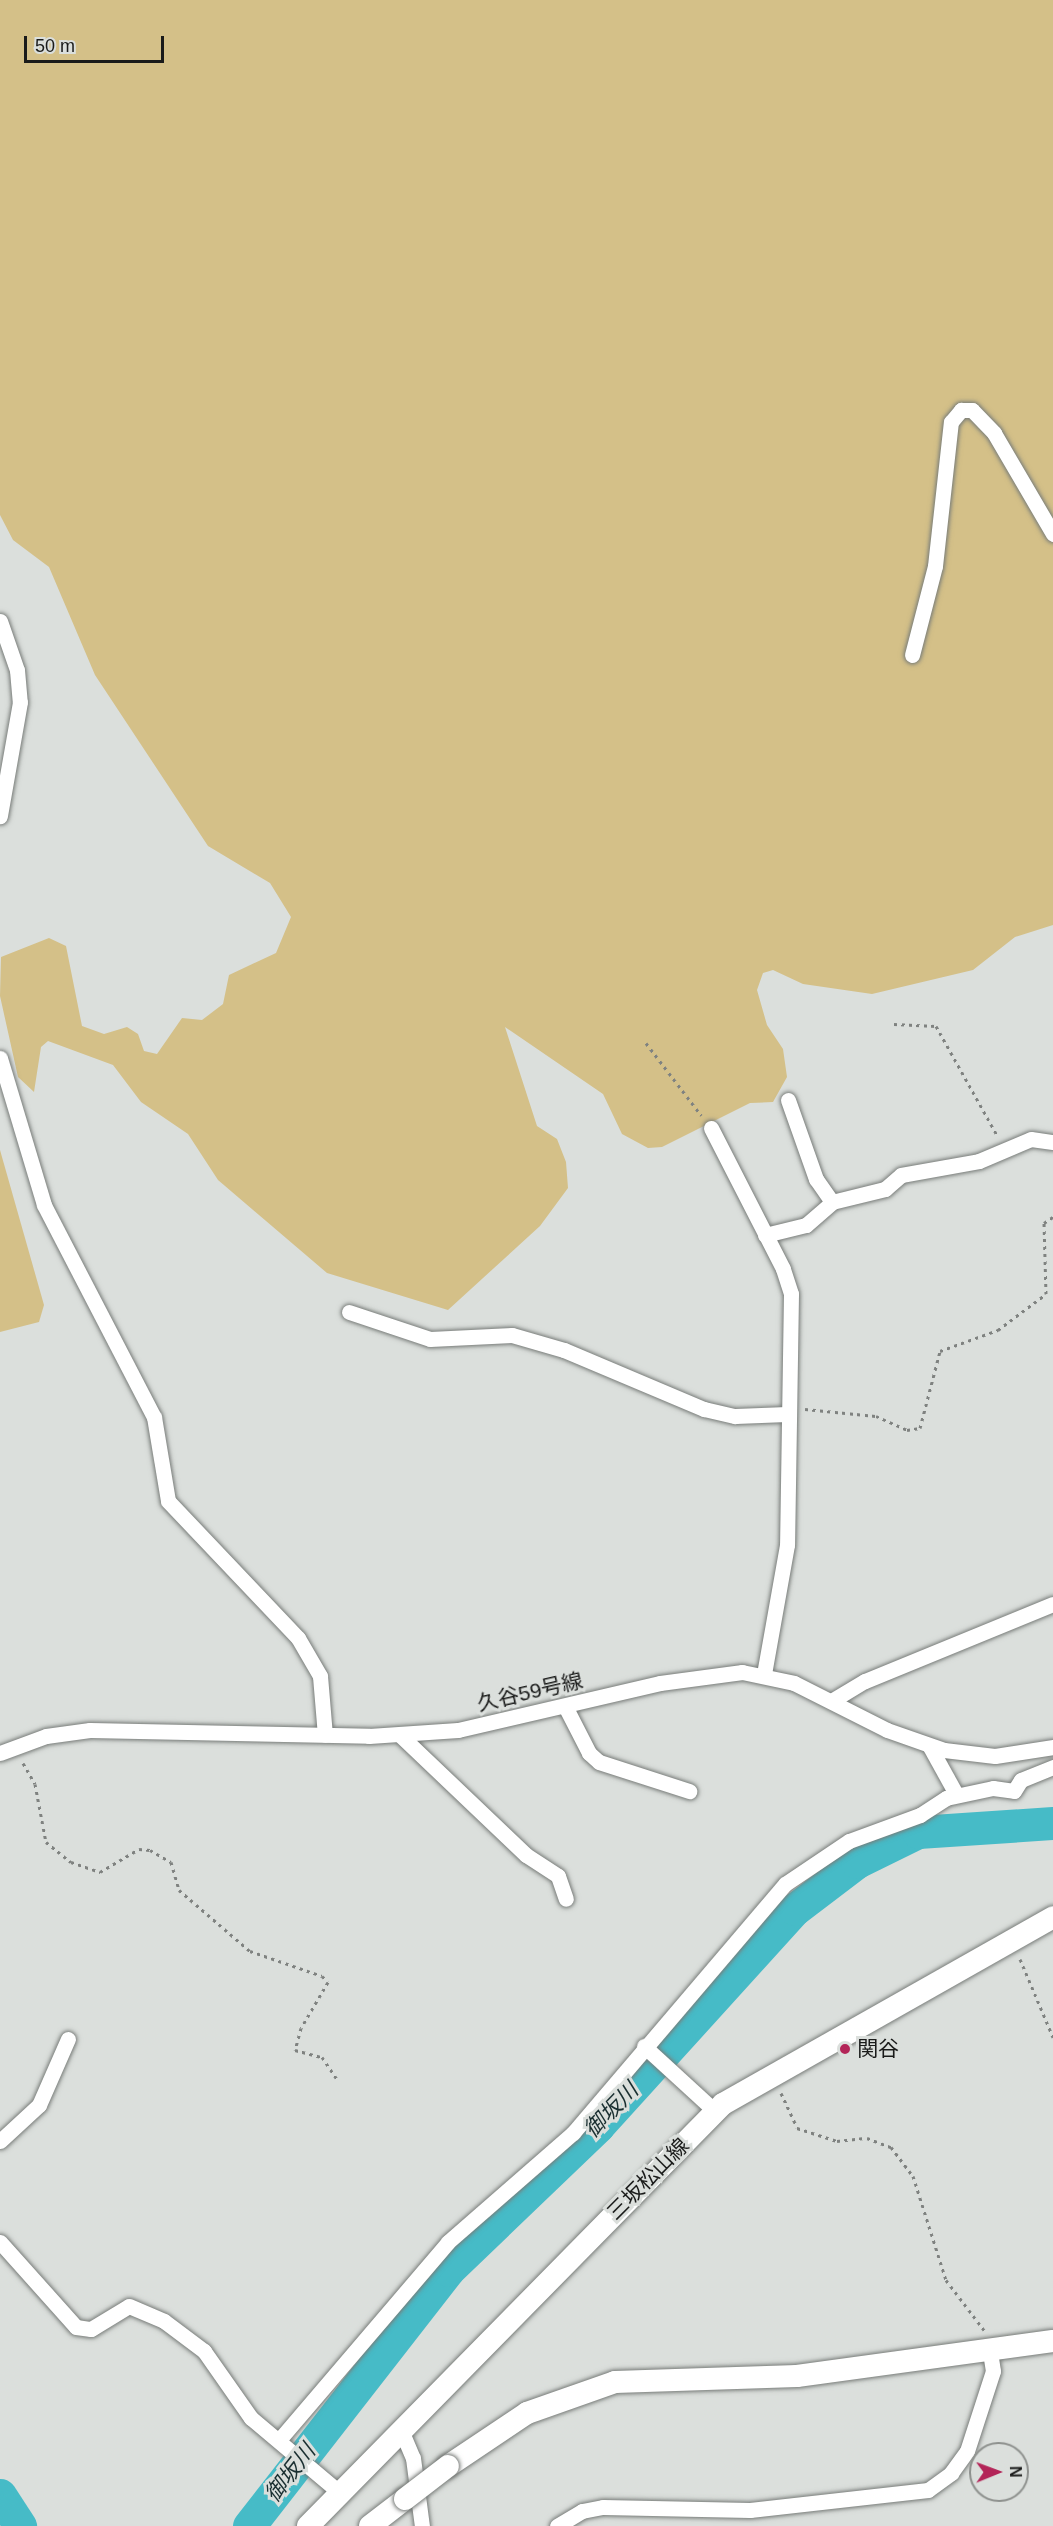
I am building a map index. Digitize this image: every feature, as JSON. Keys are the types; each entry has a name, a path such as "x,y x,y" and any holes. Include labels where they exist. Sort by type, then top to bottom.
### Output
{"main road":[{"name":"三坂松山線","path":"308,2526 333,2486 401,2430 715,2111 777,2069 1011,1938 1053,1917"},
{"path":"370,2526 448,2466 527,2413 559,2397 615,2382 797,2376 990,2352 1053,2341"}],"street":[{"path":"912,656 935,566 951,422 961,410 972,410 994,433 1053,534"},
{"path":"0,621 17,670 20,702 0,816"},
{"path":"0,1058 44,1205 154,1417 168,1501 298,1638 321,1676 325,1735"},
{"path":"788,1100 816,1179 832,1202"},
{"path":"711,1128 765,1235 791,1294 787,1414 787,1545 764,1674"},
{"path":"765,1235 806,1225 832,1202 885,1189 901,1175 979,1161 1031,1139 1053,1142"},
{"path":"350,1312 430,1339 512,1335 564,1350 704,1409 735,1416 787,1414"},
{"path":"833,1700 865,1681 1053,1604"},
{"name":"久谷59号線","path":"6,1750 90,1730 325,1735 400,1735 458,1730 710,1674 764,1674 833,1700 930,1747 995,1756 1053,1747"},
{"path":"566,1706 589,1753 599,1762 689,1791"},
{"path":"400,1735 526,1854 558,1876 566,1899"},
{"path":"930,1747 956,1794"},
{"path":"282,2442 448,2242 573,2133 785,1884 849,1841 920,1815 956,1794 1014,1791 1021,1780 1053,1767"},
{"path":"0,2141 39,2105 68,2039"},
{"path":"645,2047 715,2111"},
{"path":"0,2242 76,2327 91,2329 129,2306 164,2321 204,2351 251,2418 333,2486"},
{"path":"557,2526 582,2511 603,2507 750,2510 928,2490 951,2473 967,2451 993,2371 990,2352"},
{"path":"401,2430 413,2458 422,2526"}],"path":[{"path":"894,1024 936,1026 1005,1149"},
{"path":"646,1043 711,1128"},
{"path":"787,1414 822,1410 840,1417 876,1416 907,1430 920,1428 940,1351 998,1330 1046,1294 1044,1223 1053,1217"},
{"path":"6,1750 35,1784 49,1846 93,1873 139,1849 150,1850 171,1862 179,1890 250,1951 322,1976 328,1982 301,2028 295,2050 322,2056 336,2079"},
{"path":"1011,1938 1053,2037"},
{"path":"777,2069 783,2105 797,2128 837,2141 867,2138 891,2147 913,2176 946,2280 977,2318 990,2352"}],"shaded area":[{"path":"0,0 1053,0 1053,925 1015,937 973,970 872,994 803,984 773,970 763,973 757,990 767,1025 783,1049 787,1077 773,1102 750,1103 662,1147 648,1148 622,1134 603,1094 505,1027 537,1126 557,1139 566,1162 568,1188 540,1226 448,1310 327,1273 218,1180 188,1134 141,1102 113,1065 48,1041 41,1047 34,1092 18,1077 0,996 1,957 49,938 66,946 82,1026 104,1034 127,1027 138,1034 144,1051 157,1054 182,1018 202,1020 223,1004 229,975 276,953 291,917 270,883 208,846 95,675 49,567 13,540 0,515"},
{"path":"0,1150 44,1305 39,1322 0,1332"}],"waterway":[{"name":"御坂川","path":"249,2526 448,2270 598,2126 795,1909 857,1862 918,1832 1053,1823"},
{"path":"0,2495 20,2526"}],"place":[{"name":"関谷","path":"845,2049"}]}
